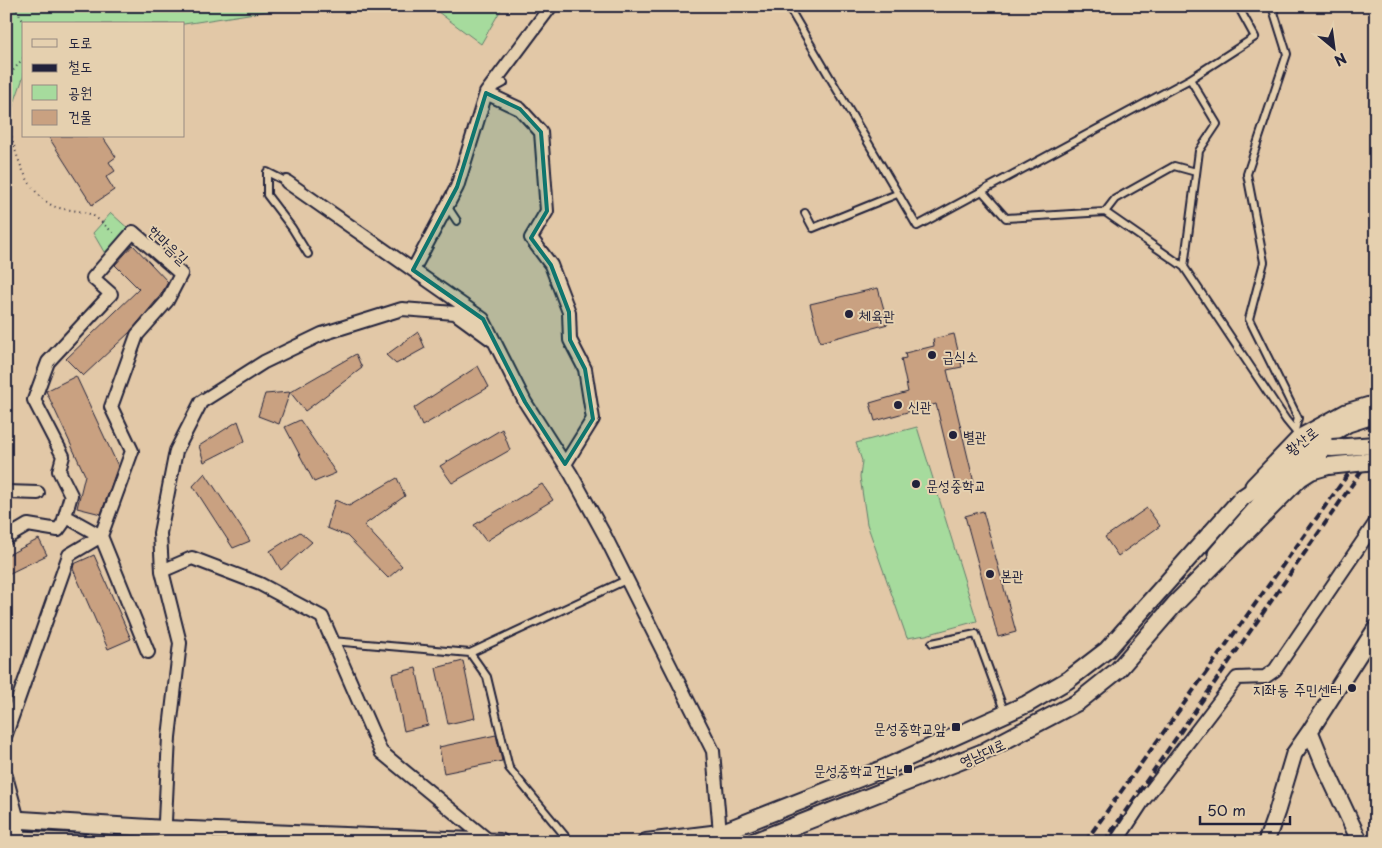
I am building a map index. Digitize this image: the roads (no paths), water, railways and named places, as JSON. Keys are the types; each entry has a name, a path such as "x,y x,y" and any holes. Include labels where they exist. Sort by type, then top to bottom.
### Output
{"main road":[{"name":"영남대로","path":"646,842 720,833 871,774 1005,714 1068,680 1107,650 1242,498 1290,467 1332,448 1376,445"},
{"name":"영남대로","path":"753,842 981,753 1042,723 1078,702 1118,670 1175,604 1300,478 1311,471 1328,466 1376,461"},
{"path":"12,820 165,835 500,842"},
{"path":"12,839 80,842"}],"street":[{"path":"412,270 457,187 486,93 551,6"},
{"path":"486,93 520,108 542,132 547,211 532,238 551,265 569,312 570,340 585,369 593,419 565,464"},
{"path":"287,182 483,319 524,402 565,464 713,751 720,833"},
{"name":"한마음길","path":"65,516 71,495 59,471 63,456 34,400 48,362 111,294 93,278 134,232 181,274 167,302 137,335 111,407 132,451 101,536"},
{"path":"165,835 169,737 180,643 162,572 160,533 176,451 201,402 264,362 322,334 402,309 455,313 494,341"},
{"name":"황산로","path":"1242,498 1301,438 1346,412 1375,409"},
{"name":"황산로","path":"1290,467 1301,438"},
{"name":"영남대로","path":"1175,604 1290,467"},
{"path":"6,492 38,493"},
{"path":"6,538 28,525 58,530 65,516 101,536 148,652"},
{"path":"1116,842 1143,801 1237,678 1265,677 1275,670 1376,522"},
{"path":"6,734 70,555 101,536"},
{"path":"162,572 192,558 260,584 322,618 381,752 489,841"},
{"path":"1266,842 1294,754 1376,628"},
{"path":"1310,731 1360,842"},
{"path":"6,776 12,820 12,839"}],"lane":[{"path":"788,6 917,226 1190,79 1255,37 1238,6"},
{"path":"1272,6 1287,54 1247,174 1264,262 1249,319 1298,418 1301,438"},
{"path":"1184,267 1199,151 1217,124 1190,79"},
{"path":"486,93 504,83"},
{"path":"1105,212 1115,199 1174,166 1196,172"},
{"path":"287,182 267,172 267,195 292,228 308,254"},
{"path":"983,192 1006,218 1105,212 1184,267 1301,438"},
{"path":"805,214 813,228 897,194"},
{"path":"446,206 457,221"},
{"path":"332,641 470,653 626,580"},
{"name":"영남대로","path":"932,643 976,634 1005,714"},
{"path":"470,653 487,677 509,768 570,842"}],"railway":[{"path":"1085,842 1376,435"},
{"path":"1104,842 1376,450"}],"place":[{"name":"체육관","path":"849,314"},
{"name":"급식소","path":"932,355"},
{"name":"신관","path":"898,405"},
{"name":"별관","path":"953,435"},
{"name":"문성중학교","path":"916,484"},
{"name":"본관","path":"990,574"},
{"name":"지좌동 주민센터","path":"1352,688"},
{"name":"문성중학교앞","path":"956,727"},
{"name":"문성중학교건너","path":"908,769"}]}
